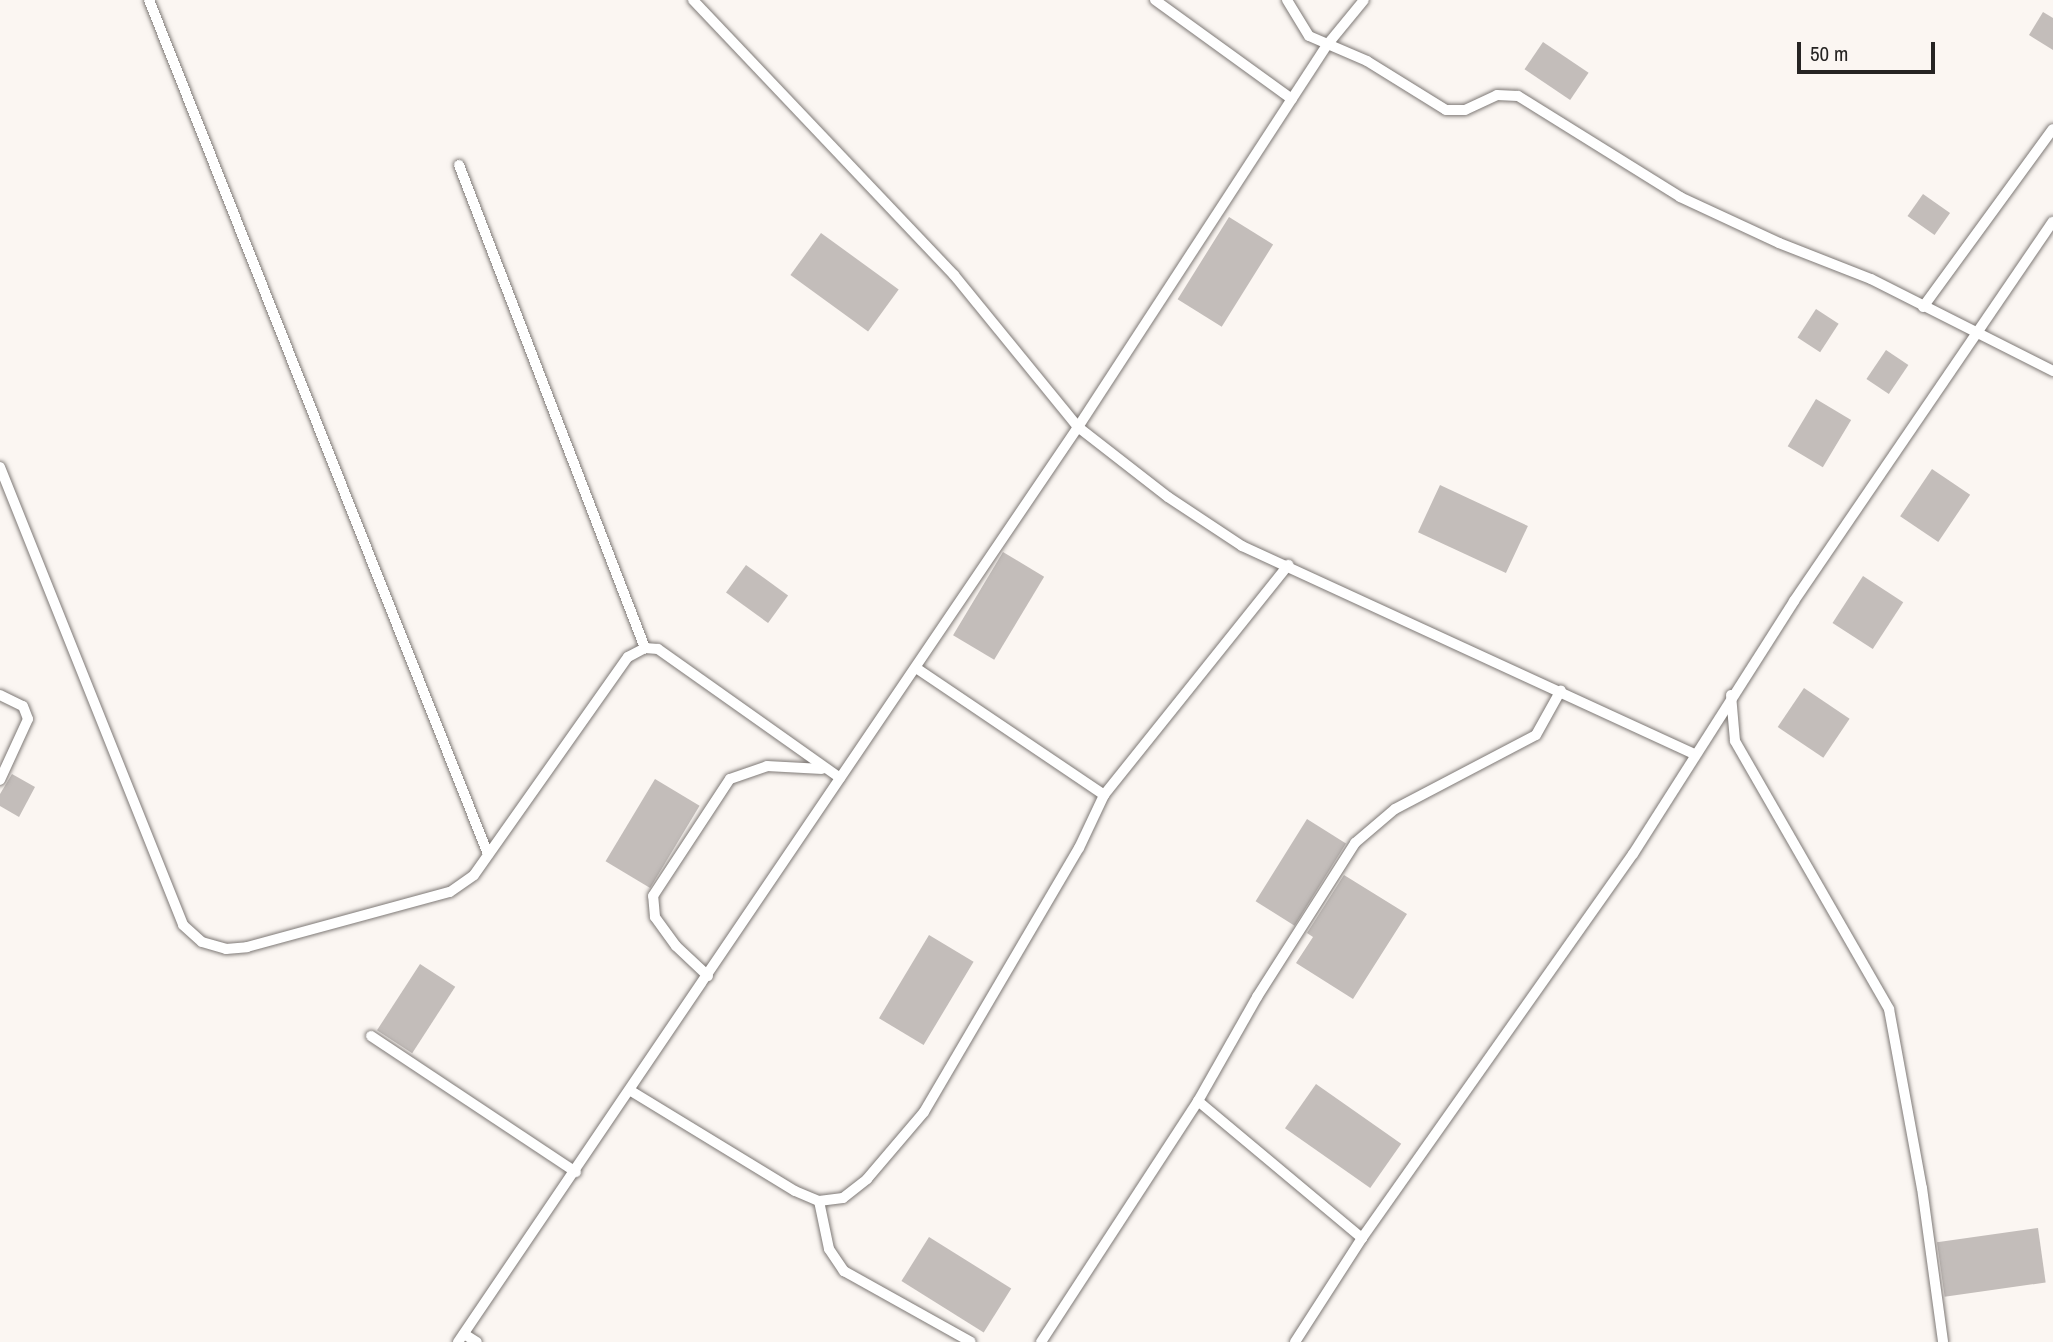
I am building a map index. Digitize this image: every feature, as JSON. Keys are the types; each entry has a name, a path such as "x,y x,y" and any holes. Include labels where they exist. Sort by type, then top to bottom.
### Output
{"lane":[{"path":"149,0 488,854"},
{"path":"693,0 954,275 1078,427 1206,525 1695,754"},
{"path":"1155,0 1293,99"},
{"path":"1287,0 1309,36 1367,61 1446,110 1465,110 1497,95 1518,96 1680,197 1923,307 1978,337 2053,370"},
{"path":"477,1342 461,1338 631,1091 1078,427 1327,45 1364,0"},
{"path":"1923,307 2053,129"},
{"path":"459,165 645,648"},
{"path":"1296,1342 1362,1238 1633,854 1731,695 1978,337 2053,222"},
{"path":"0,467 183,925 202,942 226,949 247,947 450,892 474,874 628,657 645,648 658,649 840,778"},
{"path":"631,1091 796,1191 819,1200 843,1198 867,1179 924,1112 1079,848 1104,795 1288,565"},
{"path":"916,668 1104,795"},
{"path":"1041,1342 1198,1101 1257,997 1355,843 1395,809 1536,735 1561,690"},
{"path":"0,695 23,706 28,719 0,780"},
{"path":"1731,695 1735,741 1889,1009 1920,1174 1942,1342"},
{"path":"708,976 676,946 655,917 652,900 722,787 738,773 767,766 808,765 840,778"},
{"path":"371,1036 576,1172"},
{"path":"1198,1101 1362,1238"},
{"path":"819,1200 830,1249 844,1271 971,1342"}],"building":[{"path":"2043,12 2053,18 2053,50 2029,35"},
{"path":"1543,42 1589,73 1570,100 1525,69"},
{"path":"1923,194 1950,213 1935,235 1908,216"},
{"path":"1229,217 1273,245 1222,327 1178,299"},
{"path":"821,233 899,289 868,331 790,275"},
{"path":"1816,309 1839,324 1820,352 1797,338"},
{"path":"1886,350 1908,365 1889,394 1866,379"},
{"path":"1816,399 1851,420 1823,467 1788,446"},
{"path":"1932,469 1970,495 1938,542 1900,516"},
{"path":"1440,485 1528,526 1506,573 1418,532"},
{"path":"1003,552 1044,577 994,660 953,635"},
{"path":"746,565 788,596 768,623 726,593"},
{"path":"1863,576 1903,602 1873,649 1833,623"},
{"path":"1804,688 1850,719 1823,758 1778,727"},
{"path":"12,774 35,787 19,817 0,806 0,794"},
{"path":"655,779 700,806 650,888 606,861"},
{"path":"1307,819 1346,843 1295,926 1256,901"},
{"path":"1344,875 1407,914 1353,999 1296,963 1313,937 1307,933"},
{"path":"929,935 974,962 924,1045 879,1018"},
{"path":"420,964 455,987 412,1053 377,1030"},
{"path":"1316,1084 1401,1144 1370,1188 1285,1128"},
{"path":"2038,1228 2046,1282 1945,1297 1937,1242"},
{"path":"929,1237 1011,1288 984,1333 901,1281"}]}
